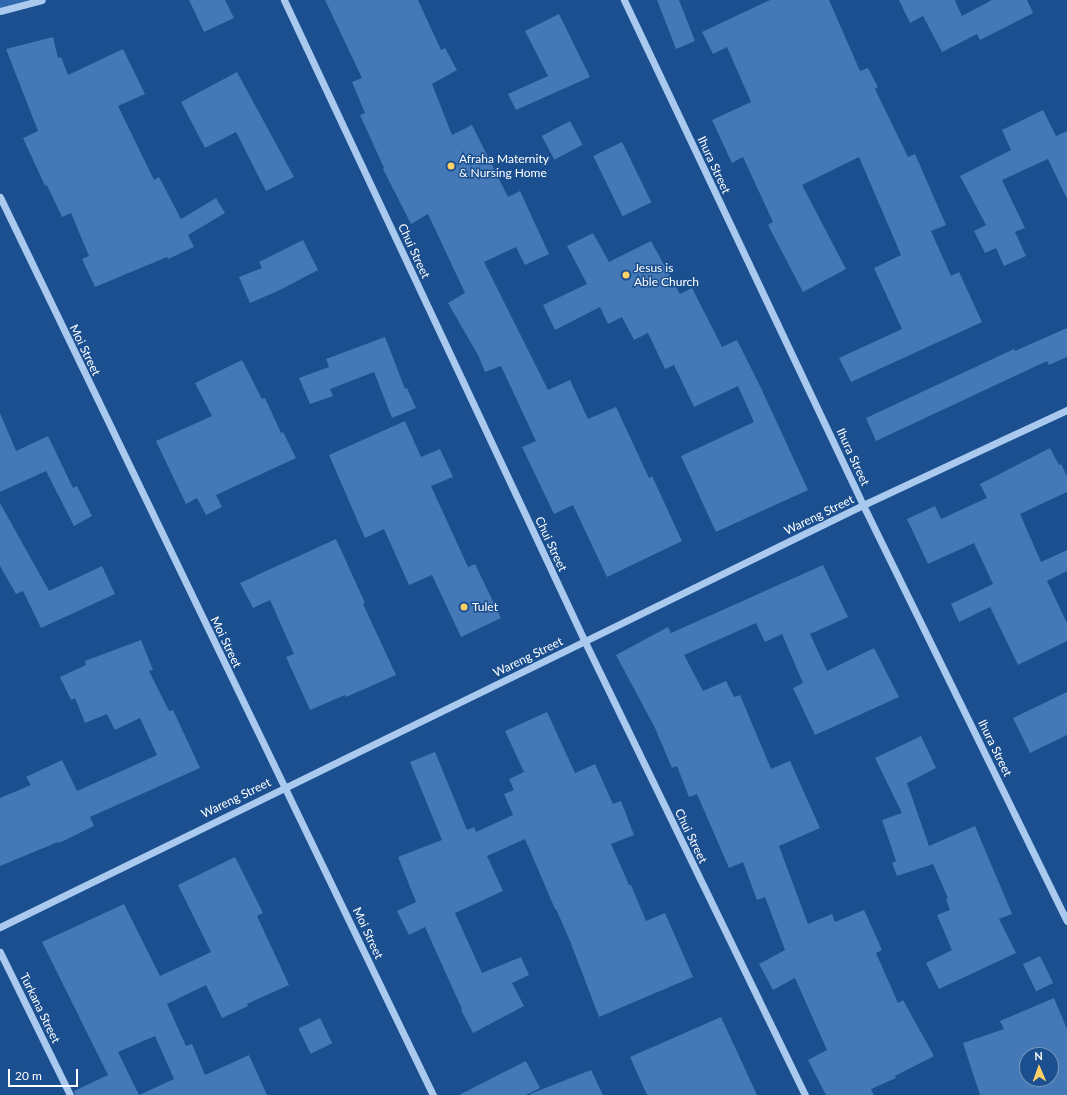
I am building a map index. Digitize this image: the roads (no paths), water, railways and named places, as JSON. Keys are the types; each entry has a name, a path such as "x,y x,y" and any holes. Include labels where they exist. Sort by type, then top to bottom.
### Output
{"street":[{"path":"0,11 42,0"},
{"name":"Chui Street","path":"284,0 585,642 805,1095"},
{"name":"Ihura Street","path":"624,0 863,506 1067,921"},
{"name":"Moi Street","path":"0,197 433,1095"},
{"name":"Wareng Street","path":"0,927 284,787 863,506 1067,410"},
{"name":"Turkana Street","path":"0,952 70,1095"}],"place":[{"name":"Afraha Maternity & Nursing Home","path":"451,166"},
{"name":"Jesus is Able Church","path":"626,275"},
{"name":"Tulet","path":"464,607"}]}
